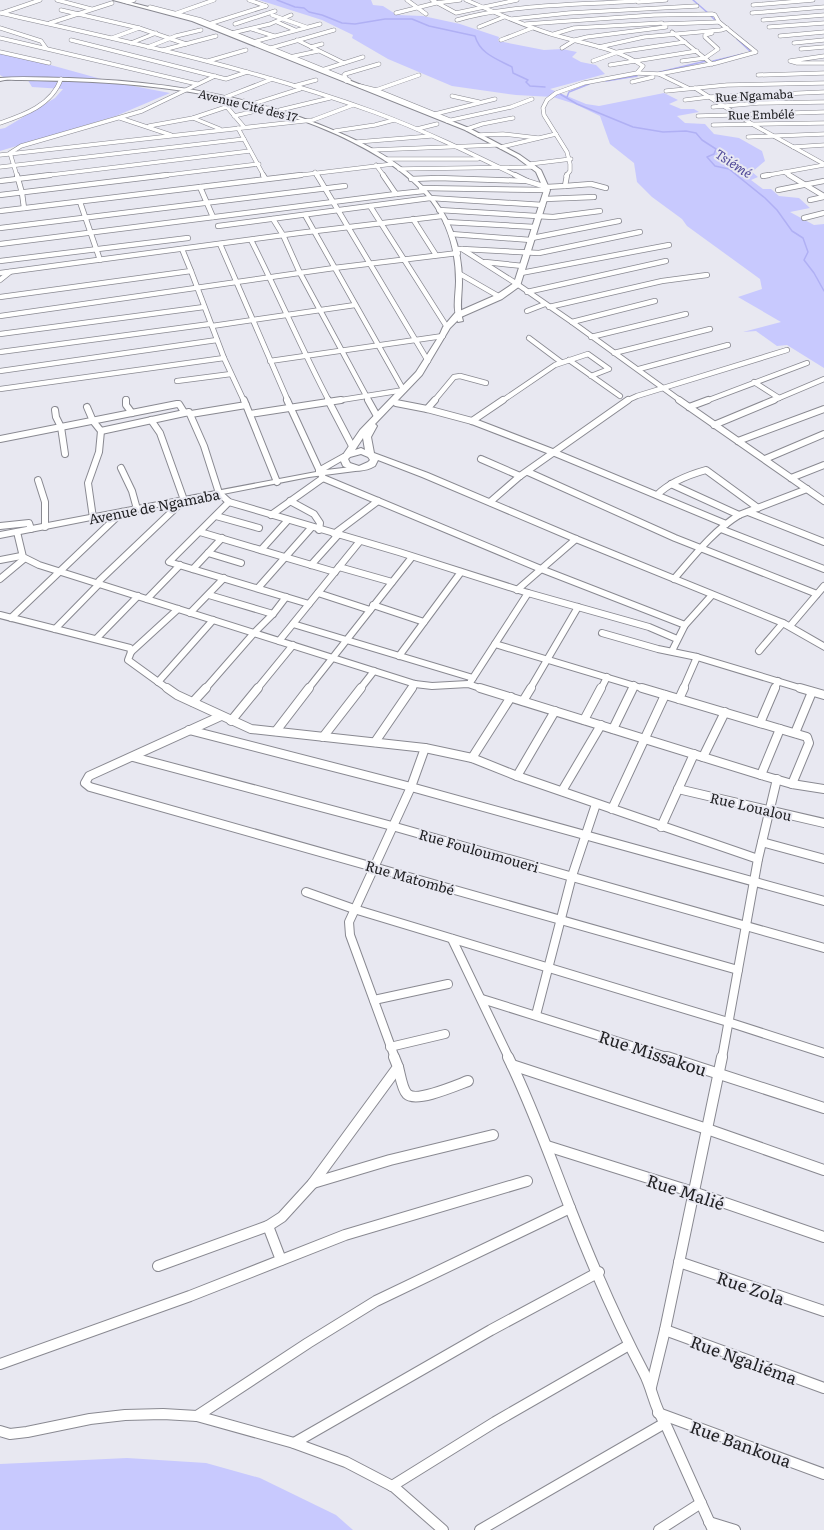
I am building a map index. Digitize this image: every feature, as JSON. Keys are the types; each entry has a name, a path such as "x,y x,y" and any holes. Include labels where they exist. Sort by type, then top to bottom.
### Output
{"main road":[{"path":"114,2 180,16 231,34 448,121 499,146 532,166 542,177 547,189 544,202 517,284 500,297 457,319 447,327 428,361 377,416 352,446 344,461 352,467 393,467 414,470"},
{"path":"364,467 374,460 367,440 368,434 381,416 396,403 423,373 457,319"},
{"path":"346,456 358,451 414,470 576,539 786,625 824,647"},
{"name":"Avenue de Ngamaba","path":"321,474 346,456"},
{"name":"Avenue de Ngamaba","path":"0,535 309,475 364,467"}],"street":[{"path":"1,13 40,0"},
{"path":"57,0 92,9"},
{"path":"122,0 128,2 134,0"},
{"path":"177,13 214,0"},
{"path":"210,24 266,6 249,0"},
{"path":"407,0 418,6 426,14"},
{"path":"432,0 456,13 517,0"},
{"path":"396,13 418,6 460,0"},
{"path":"466,0 523,25 618,52 635,60 643,66 637,73"},
{"path":"457,20 493,12 525,8 666,0"},
{"path":"690,0 713,22"},
{"path":"753,5 813,0"},
{"path":"637,1 674,34 712,64"},
{"path":"49,23 114,2"},
{"path":"509,19 570,13 697,6"},
{"path":"752,13 824,6"},
{"path":"150,7 177,13 210,24 231,34 276,22 291,15"},
{"path":"61,10 139,28 186,44"},
{"path":"274,36 235,24 276,11"},
{"path":"1,13 207,61 272,79 353,105 417,129 547,189"},
{"path":"272,15 282,20 315,30"},
{"path":"523,25 654,16 715,15 719,22 756,52 712,64 632,82"},
{"path":"763,20 824,15"},
{"path":"479,27 504,17"},
{"path":"276,22 296,30"},
{"path":"554,34 574,28 719,22"},
{"path":"769,27 824,23"},
{"path":"252,42 320,24"},
{"path":"562,48 575,40 664,25"},
{"path":"0,28 41,41 46,48"},
{"path":"112,38 139,28"},
{"path":"501,40 532,28"},
{"path":"682,61 705,58 718,49 705,37 705,35 727,28"},
{"path":"148,47 171,38 201,30"},
{"path":"269,49 334,30"},
{"path":"598,47 625,40 720,30"},
{"path":"780,36 824,32"},
{"path":"91,33 71,40 226,79 247,72"},
{"path":"131,43 156,34"},
{"path":"282,34 344,63"},
{"path":"163,50 216,36"},
{"path":"0,38 196,84"},
{"path":"794,43 824,40"},
{"path":"0,43 16,41"},
{"path":"593,61 618,52 685,42"},
{"path":"311,47 322,44"},
{"path":"801,49 824,47"},
{"path":"207,61 246,50"},
{"path":"290,57 318,51"},
{"path":"610,65 697,51"},
{"path":"0,52 49,63"},
{"path":"824,56 790,61 795,63 824,63"},
{"path":"322,70 363,57"},
{"path":"148,63 154,61"},
{"path":"346,80 344,76 346,74 379,64"},
{"path":"135,69 143,66"},
{"path":"565,186 567,180 566,176 570,171 570,159 547,120 543,108 552,96 589,80 637,73 661,75 689,88"},
{"path":"758,75 824,73"},
{"path":"376,90 419,75"},
{"path":"10,153 22,146 142,111 215,76"},
{"name":"Avenue Cité des 17","path":"0,78 119,82 187,90 226,97 280,110 336,131 357,142 386,159 411,179 430,198 446,222 459,250 460,274 457,319"},
{"path":"0,123 20,116 50,98 60,87 61,79"},
{"path":"226,97 272,79"},
{"path":"294,86 316,80"},
{"path":"666,91 745,84 824,83"},
{"path":"360,86 376,90 435,114 448,121 506,109 532,99"},
{"path":"695,88 752,124 824,164"},
{"path":"253,104 300,89"},
{"name":"Rue Ngamaba","path":"685,100 709,97 824,92"},
{"path":"452,96 479,102"},
{"path":"280,110 330,98"},
{"path":"435,114 496,99"},
{"path":"149,126 193,118 244,101"},
{"path":"713,107 824,102"},
{"path":"0,155 308,120 328,116 353,105"},
{"path":"227,107 244,127"},
{"path":"234,116 269,108"},
{"name":"Rue Embélé","path":"698,116 824,112"},
{"path":"120,118 149,126 172,136"},
{"path":"193,118 221,130"},
{"path":"467,129 482,124 513,118"},
{"path":"336,131 375,125 394,120"},
{"path":"714,125 824,123"},
{"path":"417,129 437,124"},
{"path":"238,128 250,151 259,164 265,178"},
{"path":"478,135 503,134 538,138"},
{"path":"372,150 499,146 556,134"},
{"path":"748,137 824,134"},
{"path":"357,142 387,137 431,136"},
{"path":"0,167 244,139"},
{"path":"793,146 824,146"},
{"path":"0,181 250,151"},
{"path":"10,153 16,179 22,193 24,208"},
{"path":"386,159 480,159"},
{"path":"399,169 501,168 532,166 570,159"},
{"path":"0,195 259,164"},
{"path":"0,211 315,172 393,164"},
{"path":"763,176 824,164"},
{"path":"376,165 396,194"},
{"path":"315,172 368,264 428,361"},
{"path":"784,172 824,196"},
{"path":"411,179 438,178 527,181"},
{"path":"778,190 824,181"},
{"path":"0,244 423,190 547,189 591,184 606,188"},
{"path":"0,228 345,186"},
{"path":"200,187 213,218"},
{"path":"810,200 824,196"},
{"path":"218,226 430,198 544,202 594,197"},
{"path":"80,202 100,260"},
{"path":"370,206 447,327"},
{"path":"439,210 538,217 553,217 600,211"},
{"path":"804,218 824,213"},
{"path":"250,414 403,389 334,268 306,215"},
{"path":"0,273 314,231 442,216"},
{"path":"273,219 283,235 300,273 377,416"},
{"path":"413,219 436,255"},
{"path":"451,234 531,239 619,221"},
{"path":"446,222 535,227"},
{"path":"0,316 403,258 436,255 459,250 539,253 640,232"},
{"path":"0,261 188,238"},
{"path":"251,240 270,277 306,357 352,446"},
{"path":"220,244 270,362 321,474 378,501 541,569 685,625"},
{"path":"521,273 669,245"},
{"path":"182,249 198,287 204,307 224,358 250,414 277,482"},
{"path":"459,250 482,262 517,284 738,442 824,501"},
{"path":"527,292 666,261"},
{"path":"482,262 523,266"},
{"path":"0,297 191,271"},
{"path":"0,280 10,272"},
{"path":"460,274 492,294 500,297"},
{"path":"527,311 646,284 707,275"},
{"path":"572,322 655,301"},
{"path":"0,352 252,320 355,305"},
{"path":"0,334 204,307"},
{"path":"591,337 686,314"},
{"path":"614,353 710,329"},
{"path":"270,362 443,336"},
{"path":"530,338 561,362"},
{"path":"0,371 217,340"},
{"path":"639,370 728,345"},
{"path":"490,502 520,476 555,453 618,406 637,396 787,350"},
{"path":"472,421 561,362 588,354 609,369 591,376"},
{"path":"0,389 224,358"},
{"path":"568,360 620,396"},
{"path":"689,407 807,362"},
{"path":"176,381 231,374"},
{"path":"427,409 454,377 460,376 486,384"},
{"path":"714,425 824,379"},
{"path":"754,382 779,398"},
{"path":"126,399 126,405 132,413"},
{"path":"0,439 178,403 184,412"},
{"path":"396,403 427,409 472,421 555,453 824,569"},
{"path":"101,431 184,412 191,414 246,405"},
{"path":"87,406 93,421 101,431 99,452 88,483 93,518"},
{"path":"738,442 824,409"},
{"path":"55,410 56,417 61,427 66,454"},
{"path":"191,414 204,446 219,493 229,502 517,590 649,627 677,639"},
{"path":"56,629 99,584 99,581 184,500 160,433 151,420"},
{"path":"765,460 824,434"},
{"path":"481,459 520,476"},
{"path":"791,478 824,466"},
{"path":"121,468 132,490 137,509"},
{"path":"657,496 663,488 707,470 758,508"},
{"path":"528,472 701,549 817,594"},
{"path":"270,515 290,501 321,474"},
{"path":"38,480 45,502 45,527"},
{"path":"671,484 739,515"},
{"path":"674,579 724,526 739,515 807,489"},
{"path":"818,497 824,494"},
{"path":"290,501 317,516 320,523 318,530"},
{"path":"311,565 336,535 378,501"},
{"path":"229,502 169,562 309,604"},
{"path":"11,618 59,571 81,553 122,512"},
{"path":"748,512 824,542"},
{"path":"216,516 259,528"},
{"path":"261,550 288,520"},
{"path":"0,526 29,523 31,530"},
{"path":"258,588 312,528"},
{"path":"16,532 23,557"},
{"path":"200,532 335,572"},
{"path":"193,569 222,538"},
{"path":"517,590 576,539"},
{"path":"279,641 360,541"},
{"path":"208,553 241,563"},
{"path":"0,579 23,557"},
{"path":"0,560 23,557 99,584 415,684 432,686 468,684 760,775 792,784 824,789"},
{"path":"276,731 412,557"},
{"path":"147,599 180,565"},
{"path":"339,567 392,582"},
{"path":"399,656 461,572"},
{"path":"190,613 224,578"},
{"path":"759,651 824,586"},
{"path":"318,593 424,622"},
{"path":"468,684 496,644 528,593"},
{"path":"209,595 273,614"},
{"path":"672,651 685,625 712,595"},
{"path":"97,638 138,596"},
{"path":"193,702 254,633 273,614 286,597"},
{"path":"523,701 578,608"},
{"path":"178,609 131,652 128,660 176,695 231,721 251,729 426,748 472,758 517,776 596,804 758,859"},
{"path":"1,616 127,646 130,648 131,652"},
{"path":"158,682 213,620"},
{"path":"293,624 473,678"},
{"path":"602,633 697,657 824,695"},
{"path":"496,644 807,737 809,743 792,784"},
{"path":"231,721 293,645"},
{"path":"679,699 697,657"},
{"path":"323,736 374,671"},
{"path":"584,720 607,677"},
{"path":"760,723 778,681"},
{"path":"375,742 415,684"},
{"path":"613,729 634,685"},
{"path":"795,733 812,692"},
{"path":"612,809 665,695"},
{"path":"472,758 511,697"},
{"path":"517,776 555,711"},
{"path":"703,757 725,712"},
{"path":"133,757 221,716"},
{"path":"562,791 601,725"},
{"path":"760,775 780,729"},
{"path":"189,730 411,787 824,901"},
{"path":"426,748 411,787 354,909 348,929 406,1093 415,1097 468,1081"},
{"path":"662,827 694,754"},
{"name":"Rue Matombé","path":"133,757 89,776 85,781 86,785 738,970"},
{"name":"Rue Fouloumoueri","path":"133,757 392,826 747,925 824,948"},
{"path":"651,1387 665,1330 719,1073 758,859 777,780"},
{"name":"Rue Loualou","path":"678,789 824,823"},
{"path":"536,1015 572,876 596,804"},
{"path":"762,842 824,859"},
{"path":"306,892 354,909 824,1052"},
{"path":"452,939 482,999 512,1066 547,1146 570,1208 599,1272 629,1345 651,1387 658,1413 665,1423 711,1526 735,1530"},
{"path":"374,1000 448,984"},
{"name":"Rue Missakou","path":"482,999 719,1073 824,1108"},
{"path":"390,1047 445,1034"},
{"path":"512,1066 824,1170"},
{"path":"158,1266 268,1226 282,1217 313,1183 398,1067"},
{"path":"313,1183 390,1160 493,1134"},
{"name":"Rue Malié","path":"547,1146 693,1192 824,1237"},
{"path":"0,1364 190,1296 345,1234 527,1181"},
{"path":"197,1416 308,1343 376,1301 570,1208"},
{"path":"268,1226 281,1260"},
{"name":"Rue Zola","path":"679,1262 824,1311"},
{"path":"294,1443 491,1330 599,1272"},
{"name":"Rue Ngaliéma","path":"665,1330 824,1388"},
{"path":"392,1486 495,1422 629,1345"},
{"name":"Rue Bankoua","path":"658,1413 824,1474"},
{"path":"0,1431 10,1434 27,1432 90,1419 125,1415 162,1414 197,1416 294,1443 346,1462 392,1486 443,1530"},
{"path":"480,1530 665,1423"},
{"path":"659,1530 701,1503"}],"shaded area":[{"path":"259,0 371,0 373,5 383,6 397,15 423,16 460,24 499,37 498,41 544,50 562,49 577,52 572,57 581,62 596,65 605,74 550,89 586,104 599,106 664,93 678,100 669,104 681,109 694,109 699,112 677,116 685,123 705,124 714,134 739,138 762,151 765,161 752,172 758,177 751,180 763,189 771,189 779,196 799,198 810,208 790,212 814,225 824,224 824,368 787,345 777,346 756,331 743,332 781,322 738,297 762,289 760,279 687,226 682,219 652,197 637,182 634,163 610,144 600,116 575,104 553,97 516,95 452,86 388,59 352,38 353,35 322,20"},
{"path":"0,51 112,82 170,93 116,116 0,151 0,129 5,128 55,98 63,89 32,87 26,77 5,78 0,75"},
{"path":"127,1458 206,1463 260,1478 336,1515 353,1530 0,1530 0,1464"}],"waterway":[{"name":"Tsiémé","path":"277,0 295,7 304,8 309,12 322,15 342,23 355,24 385,19 412,19 429,26 475,36 477,42 485,52 512,67 513,73 528,80 526,82 530,86 545,87"},
{"path":"693,0 708,13"},
{"path":"710,15 716,21"},
{"path":"737,39 751,52"},
{"path":"713,61 743,54"},
{"path":"660,72 706,61"},
{"path":"606,81 637,76"},
{"path":"567,97 569,92 589,84"},
{"name":"Tsiémé","path":"560,94 577,104 633,127 663,132 686,131 696,133 702,140 716,149 714,154 707,157 715,166 729,169 765,198 777,210 792,231 803,238 808,252 804,260 814,273 824,291"}]}
